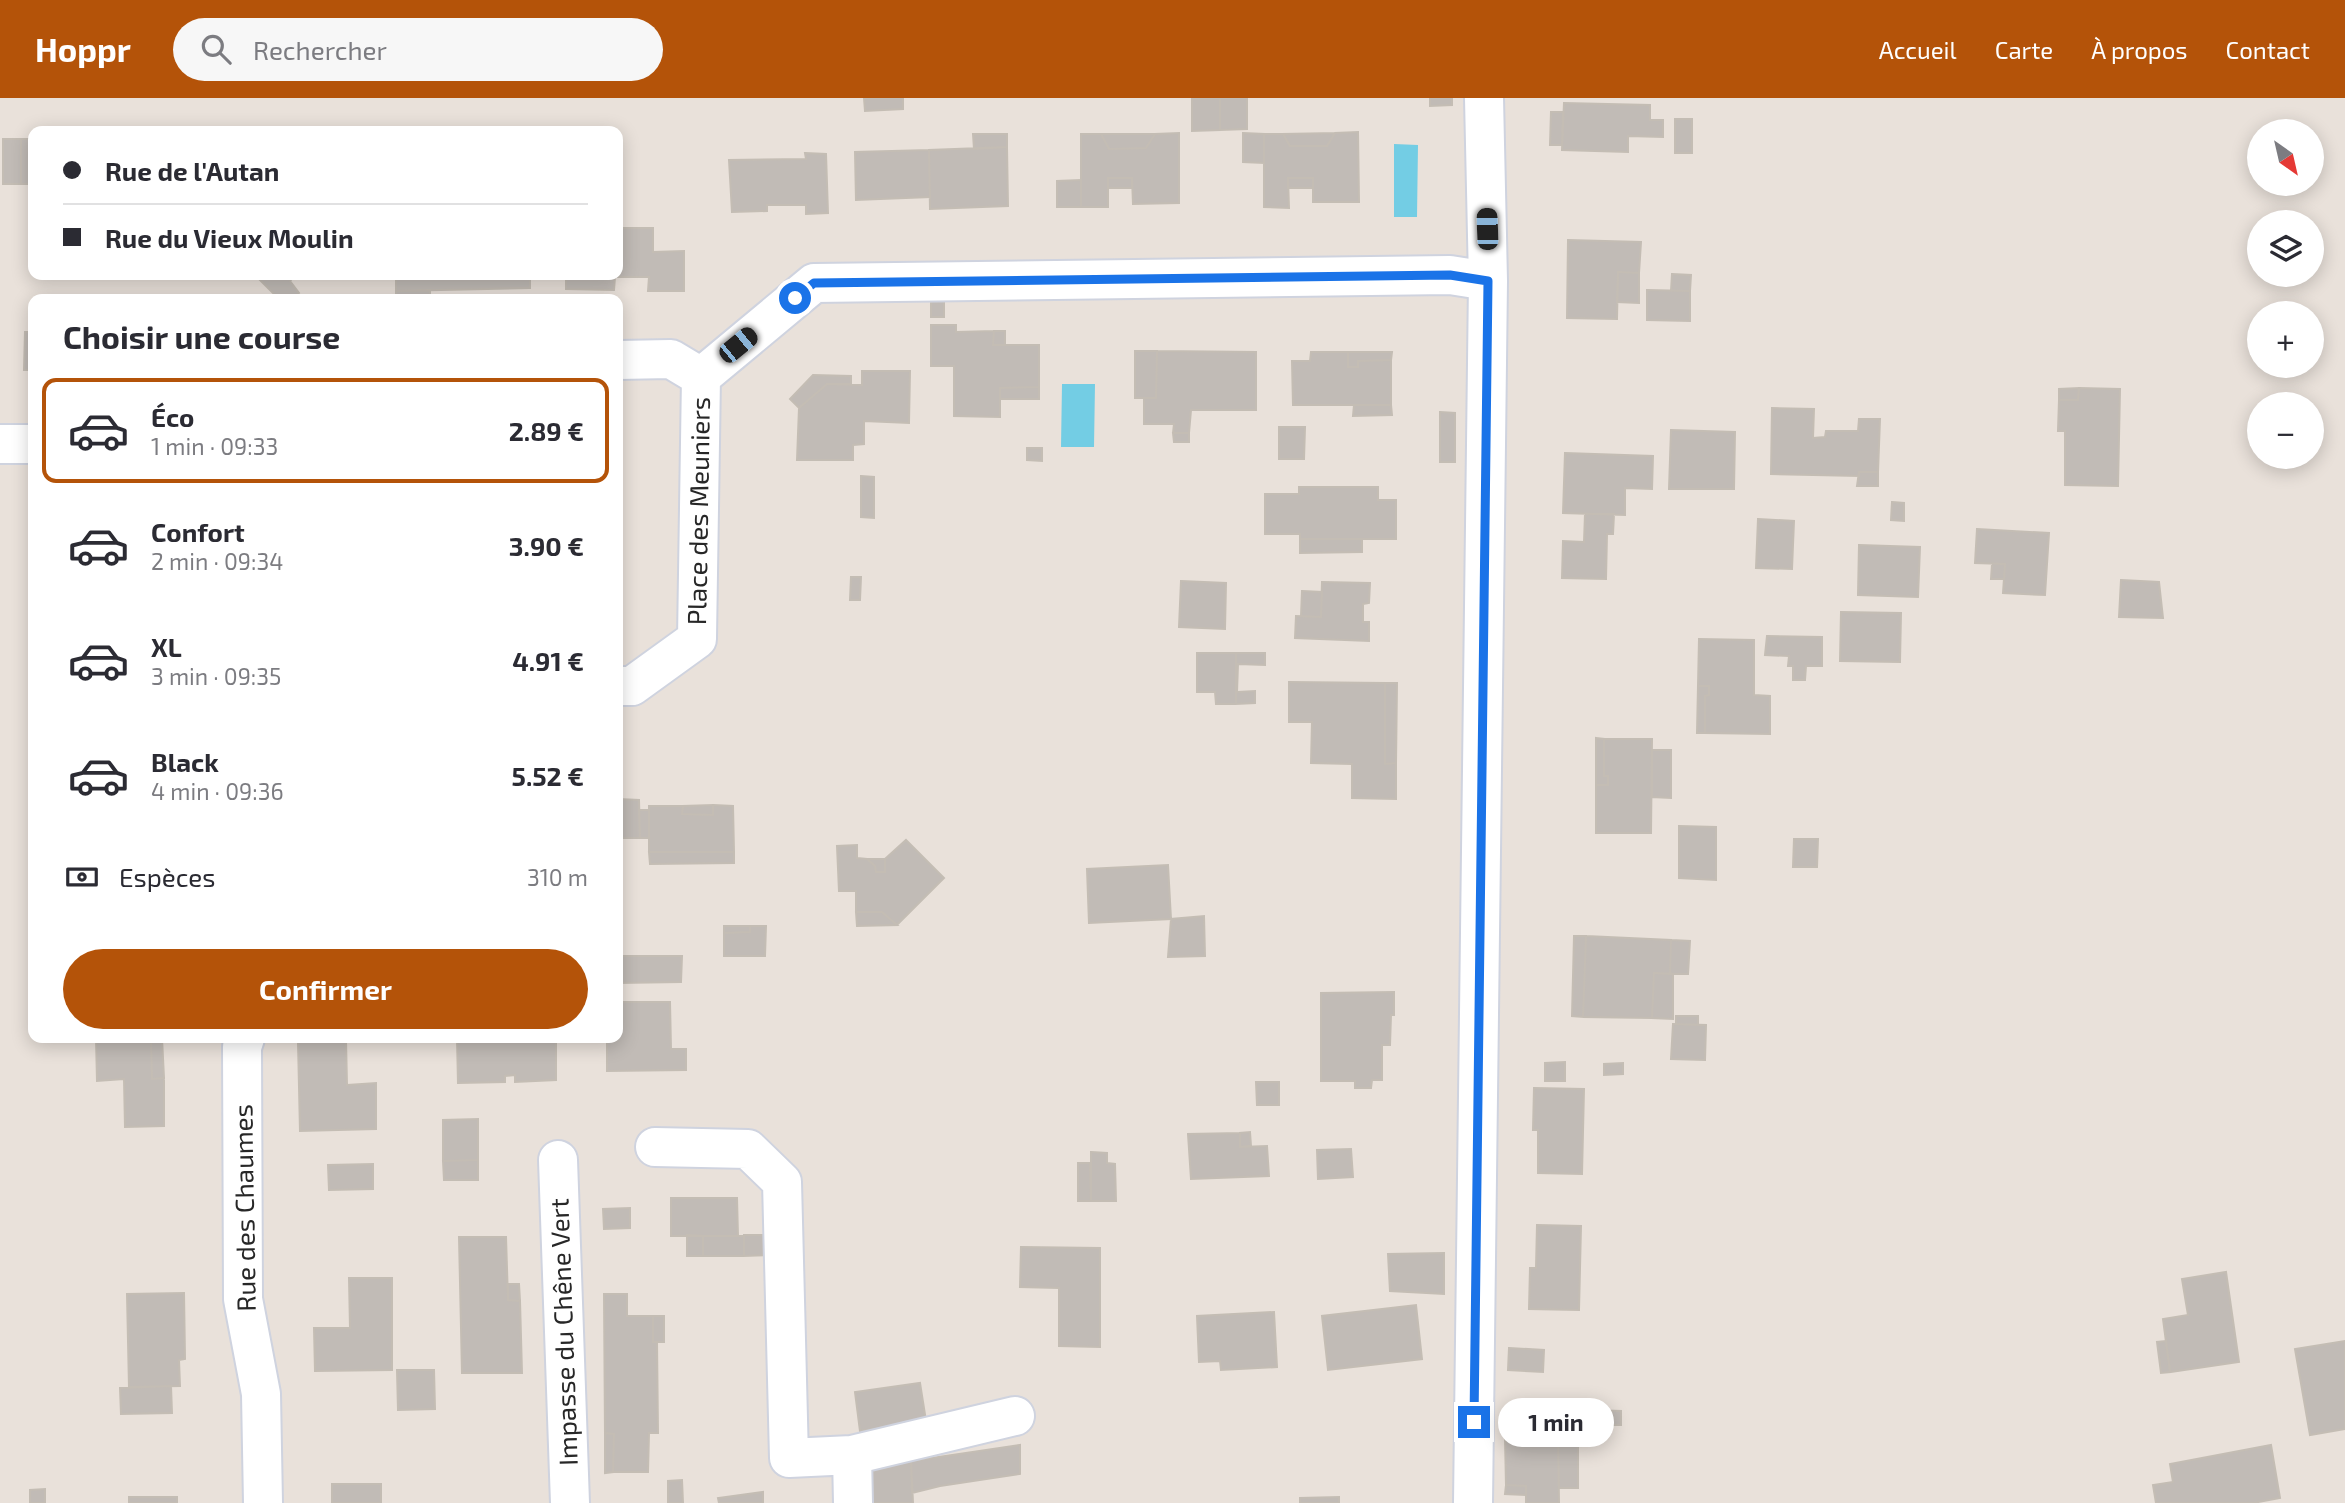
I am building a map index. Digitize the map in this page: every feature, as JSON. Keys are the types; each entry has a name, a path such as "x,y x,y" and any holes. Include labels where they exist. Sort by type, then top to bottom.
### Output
{"street":[{"path":"1473,1503 1488,281 1484,99"},
{"path":"701,377 814,283 1450,275 1488,281"},
{"name":"Place des Meuniers","path":"623,360 671,359 701,377 697,639 632,686 623,686"},
{"path":"0,444 28,444"},
{"name":"Rue des Chaumes","path":"243,1043 243,1298 261,1394 263,1503"},
{"path":"655,1147 748,1149 782,1182 789,1458 852,1455 1014,1416"},
{"name":"Impasse du Chêne Vert","path":"558,1160 570,1503"},
{"path":"852,1455 853,1503"}],"water":[{"path":"1394,144 1418,145 1417,217 1394,217"},
{"path":"1062,384 1095,384 1094,447 1061,447"}],"building":[{"path":"864,98 903,98 903,109 865,111"},
{"path":"1220,98 1247,98 1247,129 1220,130"},
{"path":"1220,98 1220,130 1192,131 1192,99"},
{"path":"1430,98 1452,98 1452,105 1430,106"},
{"path":"1564,103 1650,105 1650,120 1663,120 1663,137 1628,136 1628,152 1562,150"},
{"path":"1551,112 1563,112 1562,145 1550,145"},
{"path":"1675,119 1692,119 1692,153 1675,153"},
{"path":"1358,132 1359,202 1313,202 1313,178 1288,178 1289,208 1264,207 1264,134 1283,134 1290,146 1327,146 1335,133"},
{"path":"1179,133 1179,203 1133,204 1132,178 1108,178 1108,207 1081,207 1081,134 1101,134 1109,149 1146,148 1155,134"},
{"path":"1243,133 1264,134 1264,163 1243,162"},
{"path":"1335,133 1327,146 1290,146 1283,134"},
{"path":"973,134 1007,134 1007,147 974,149"},
{"path":"1101,134 1155,134 1146,148 1109,149"},
{"path":"3,139 21,139 21,184 3,184"},
{"path":"21,139 28,139 28,184 21,184"},
{"path":"1007,147 1008,206 930,209 929,150"},
{"path":"929,150 930,197 856,200 855,152"},
{"path":"805,153 826,154 828,213 806,214 806,205 767,205 767,211 732,212 729,160 806,159"},
{"path":"1108,178 1132,178 1132,188 1108,188"},
{"path":"1288,178 1313,178 1313,188 1288,188"},
{"path":"1081,180 1081,207 1057,207 1057,181"},
{"path":"623,228 653,228 653,252 684,251 684,291 648,291 649,277 623,277"},
{"path":"1568,240 1641,242 1639,273 1618,272 1617,319 1567,318"},
{"path":"1618,272 1639,273 1639,303 1617,302"},
{"path":"1672,274 1691,275 1690,291 1671,291"},
{"path":"260,280 291,280 299,293 298,294 274,294"},
{"path":"396,280 530,280 530,288 396,291"},
{"path":"566,280 615,280 614,290 566,289"},
{"path":"430,290 430,294 396,294 396,291"},
{"path":"1647,290 1690,291 1690,321 1647,320"},
{"path":"931,298 944,300 944,317 931,317"},
{"path":"931,325 956,325 956,332 994,331 993,345 1039,345 1039,387 1000,388 1000,417 954,416 954,366 931,366"},
{"path":"994,331 1005,331 1005,345 993,345"},
{"path":"25,332 28,332 28,370 24,370"},
{"path":"1135,351 1157,351 1156,398 1135,398"},
{"path":"1157,351 1256,352 1256,410 1191,410 1189,433 1173,433 1174,424 1144,424 1144,398 1156,398"},
{"path":"1311,352 1348,352 1348,367 1358,367 1358,361 1391,360 1391,405 1293,405 1292,361 1310,361"},
{"path":"1348,352 1392,352 1391,360 1358,361 1358,367 1348,367"},
{"path":"862,371 910,371 909,423 864,421 864,444 853,445 853,460 797,460 799,408 827,384 862,385"},
{"path":"813,375 851,376 851,384 827,384 799,408 790,399"},
{"path":"1039,387 1039,399 1000,399 1000,388"},
{"path":"2079,388 2078,400 2059,400 2059,389"},
{"path":"2079,388 2120,389 2118,486 2065,485 2065,431 2058,431 2059,400 2078,400"},
{"path":"1354,405 1391,405 1392,415 1353,416"},
{"path":"1772,408 1814,409 1813,438 1825,437 1826,431 1858,431 1859,419 1880,419 1878,472 1859,472 1859,476 1771,474"},
{"path":"1440,412 1455,413 1455,462 1440,462"},
{"path":"1279,427 1305,427 1304,459 1279,459"},
{"path":"1671,430 1735,432 1734,489 1669,489"},
{"path":"1173,433 1189,433 1189,442 1174,442"},
{"path":"1027,448 1042,448 1042,461 1027,460"},
{"path":"1565,453 1653,456 1652,489 1625,488 1625,515 1563,513"},
{"path":"1859,472 1878,472 1878,486 1857,486"},
{"path":"861,476 874,477 874,518 861,517"},
{"path":"1299,487 1378,487 1378,500 1396,500 1396,539 1300,539 1300,534 1265,534 1265,494 1299,494"},
{"path":"1892,502 1904,503 1904,521 1891,520"},
{"path":"1585,514 1614,514 1613,534 1607,534 1606,579 1562,578 1563,541 1584,542"},
{"path":"1758,519 1794,521 1792,569 1756,568"},
{"path":"1977,529 2049,533 2045,595 2003,593 2005,564 1975,563"},
{"path":"1300,539 1362,539 1362,552 1300,553"},
{"path":"1859,545 1920,547 1918,597 1858,595"},
{"path":"1992,564 2005,564 2004,579 1991,579"},
{"path":"851,577 861,577 860,600 850,600"},
{"path":"2121,580 2159,582 2163,618 2119,617"},
{"path":"1181,581 1226,583 1225,629 1179,627"},
{"path":"1322,582 1370,583 1369,603 1363,604 1363,622 1369,622 1369,641 1295,638 1296,616 1321,617"},
{"path":"1302,591 1322,592 1321,617 1301,616"},
{"path":"1841,612 1901,613 1900,662 1840,661"},
{"path":"1767,636 1822,637 1822,666 1806,666 1805,680 1793,680 1793,666 1788,666 1789,656 1765,655"},
{"path":"1699,639 1754,640 1754,695 1770,696 1770,734 1705,733 1705,696 1709,695 1709,686 1698,686"},
{"path":"1197,653 1236,653 1236,704 1216,704 1215,692 1197,692"},
{"path":"1236,653 1265,653 1265,665 1238,664 1237,692 1255,691 1255,703 1236,704"},
{"path":"1289,682 1385,683 1385,764 1396,763 1396,799 1352,798 1352,764 1311,763 1312,722 1289,722"},
{"path":"1385,683 1397,683 1396,763 1385,764"},
{"path":"1698,686 1709,686 1709,695 1705,696 1705,733 1697,733"},
{"path":"1596,738 1604,739 1604,776 1608,776 1608,785 1596,785"},
{"path":"1604,739 1652,739 1651,833 1596,833 1596,785 1608,785 1608,776 1604,776"},
{"path":"1652,750 1671,750 1671,798 1652,797"},
{"path":"623,799 639,800 640,838 623,838"},
{"path":"713,805 713,815 682,814 683,806"},
{"path":"713,805 733,806 734,852 649,852 649,806 683,806 682,814 713,815"},
{"path":"639,810 649,810 649,838 640,838"},
{"path":"1679,826 1716,827 1716,880 1679,878"},
{"path":"1794,839 1818,839 1817,867 1793,867"},
{"path":"906,840 944,878 897,925 882,912 856,912 856,891 839,891 837,846 857,845 857,858 867,859 875,866 876,872 885,872 885,859"},
{"path":"649,852 734,852 734,863 650,864"},
{"path":"867,859 885,859 885,872 876,872 875,866"},
{"path":"1168,865 1171,919 1089,923 1087,869"},
{"path":"856,912 882,912 897,925 857,926"},
{"path":"1204,916 1205,956 1168,957 1171,919"},
{"path":"724,926 750,926 750,932 724,933"},
{"path":"750,926 766,926 765,956 724,956 724,933 750,932"},
{"path":"1574,936 1586,936 1583,1017 1572,1016"},
{"path":"1586,936 1671,940 1670,974 1654,973 1652,1018 1583,1017"},
{"path":"1671,940 1690,941 1688,974 1670,974"},
{"path":"623,956 682,956 681,982 623,983"},
{"path":"1654,973 1673,974 1673,1019 1652,1018"},
{"path":"1394,992 1390,1045 1382,1045 1382,1080 1372,1080 1371,1088 1355,1088 1355,1081 1321,1081 1321,993"},
{"path":"623,1002 670,1002 671,1049 686,1049 686,1070 607,1071 607,1043 623,1043"},
{"path":"1676,1016 1698,1016 1698,1025 1676,1024"},
{"path":"1673,1024 1706,1025 1705,1060 1671,1059"},
{"path":"96,1043 151,1043 152,1079 164,1078 164,1126 125,1127 124,1079 97,1081"},
{"path":"151,1043 162,1043 164,1078 152,1079"},
{"path":"298,1043 346,1043 347,1085 376,1083 376,1129 300,1131"},
{"path":"457,1043 556,1043 556,1080 515,1082 515,1075 505,1076 505,1082 458,1083"},
{"path":"1565,1062 1565,1081 1545,1081 1545,1063"},
{"path":"1623,1063 1623,1074 1604,1075 1604,1064"},
{"path":"1256,1082 1279,1082 1279,1105 1257,1105"},
{"path":"1534,1088 1584,1089 1582,1174 1538,1173 1538,1130 1533,1130"},
{"path":"478,1119 478,1160 443,1161 443,1120"},
{"path":"1250,1132 1251,1146 1240,1147 1240,1133"},
{"path":"1240,1133 1240,1147 1267,1146 1269,1176 1191,1179 1188,1134"},
{"path":"1351,1149 1353,1177 1318,1179 1317,1150"},
{"path":"1091,1152 1107,1153 1107,1163 1115,1164 1116,1201 1091,1201"},
{"path":"478,1160 478,1180 444,1180 443,1161"},
{"path":"1078,1163 1090,1163 1091,1201 1078,1201"},
{"path":"373,1164 373,1189 329,1190 328,1165"},
{"path":"671,1198 737,1198 738,1236 671,1236"},
{"path":"630,1208 630,1228 604,1229 603,1209"},
{"path":"1537,1225 1581,1226 1579,1310 1529,1309 1530,1268 1536,1268"},
{"path":"687,1235 703,1236 703,1256 687,1256"},
{"path":"744,1235 773,1235 773,1255 744,1256"},
{"path":"703,1236 744,1236 744,1256 703,1256"},
{"path":"459,1237 506,1237 508,1300 520,1301 522,1373 462,1373"},
{"path":"1021,1247 1100,1248 1100,1347 1059,1346 1059,1288 1020,1287"},
{"path":"1444,1253 1444,1294 1390,1291 1388,1254"},
{"path":"2226,1272 2239,1362 2170,1372 2163,1319 2188,1315 2182,1279"},
{"path":"349,1278 392,1278 392,1370 315,1371 314,1328 350,1328"},
{"path":"508,1284 519,1284 520,1301 508,1300"},
{"path":"184,1293 185,1359 179,1360 180,1386 129,1387 127,1294"},
{"path":"604,1294 627,1294 627,1316 653,1316 653,1342 657,1342 658,1433 649,1433 648,1472 613,1472 614,1434 605,1433"},
{"path":"1416,1305 1422,1359 1328,1370 1322,1316"},
{"path":"1274,1312 1277,1367 1221,1370 1220,1361 1199,1362 1197,1316"},
{"path":"653,1316 664,1316 664,1342 653,1342"},
{"path":"2166,1341 2170,1372 2161,1373 2157,1342"},
{"path":"2345,1341 2345,1429 2310,1435 2295,1349"},
{"path":"1509,1348 1544,1350 1543,1372 1508,1370"},
{"path":"397,1370 434,1370 435,1409 398,1410"},
{"path":"920,1383 926,1421 860,1431 855,1392"},
{"path":"171,1386 172,1413 121,1414 120,1388"},
{"path":"1590,1410 1621,1411 1621,1425 1590,1425"},
{"path":"605,1433 614,1434 613,1472 605,1473"},
{"path":"1578,1437 1578,1488 1559,1488 1558,1438"},
{"path":"1505,1438 1558,1438 1559,1503 1526,1503 1526,1486 1506,1485"},
{"path":"1020,1445 1020,1474 912,1493 911,1461"},
{"path":"2271,1445 2280,1498 2253,1503 2156,1503 2153,1485 2173,1482 2170,1464"},
{"path":"911,1461 913,1503 866,1503 866,1472 886,1464"},
{"path":"682,1480 683,1503 668,1503 668,1481"},
{"path":"332,1484 381,1484 381,1503 332,1503"},
{"path":"1506,1485 1526,1486 1526,1495 1505,1494"},
{"path":"45,1489 45,1503 30,1503 30,1490"},
{"path":"763,1492 763,1503 719,1503 718,1498"},
{"path":"129,1497 177,1497 177,1503 129,1503"},
{"path":"1339,1497 1339,1503 1300,1503 1300,1498"}],"route":[{"path":"795,298 814,283 1450,275 1488,281 1474,1422"}]}
